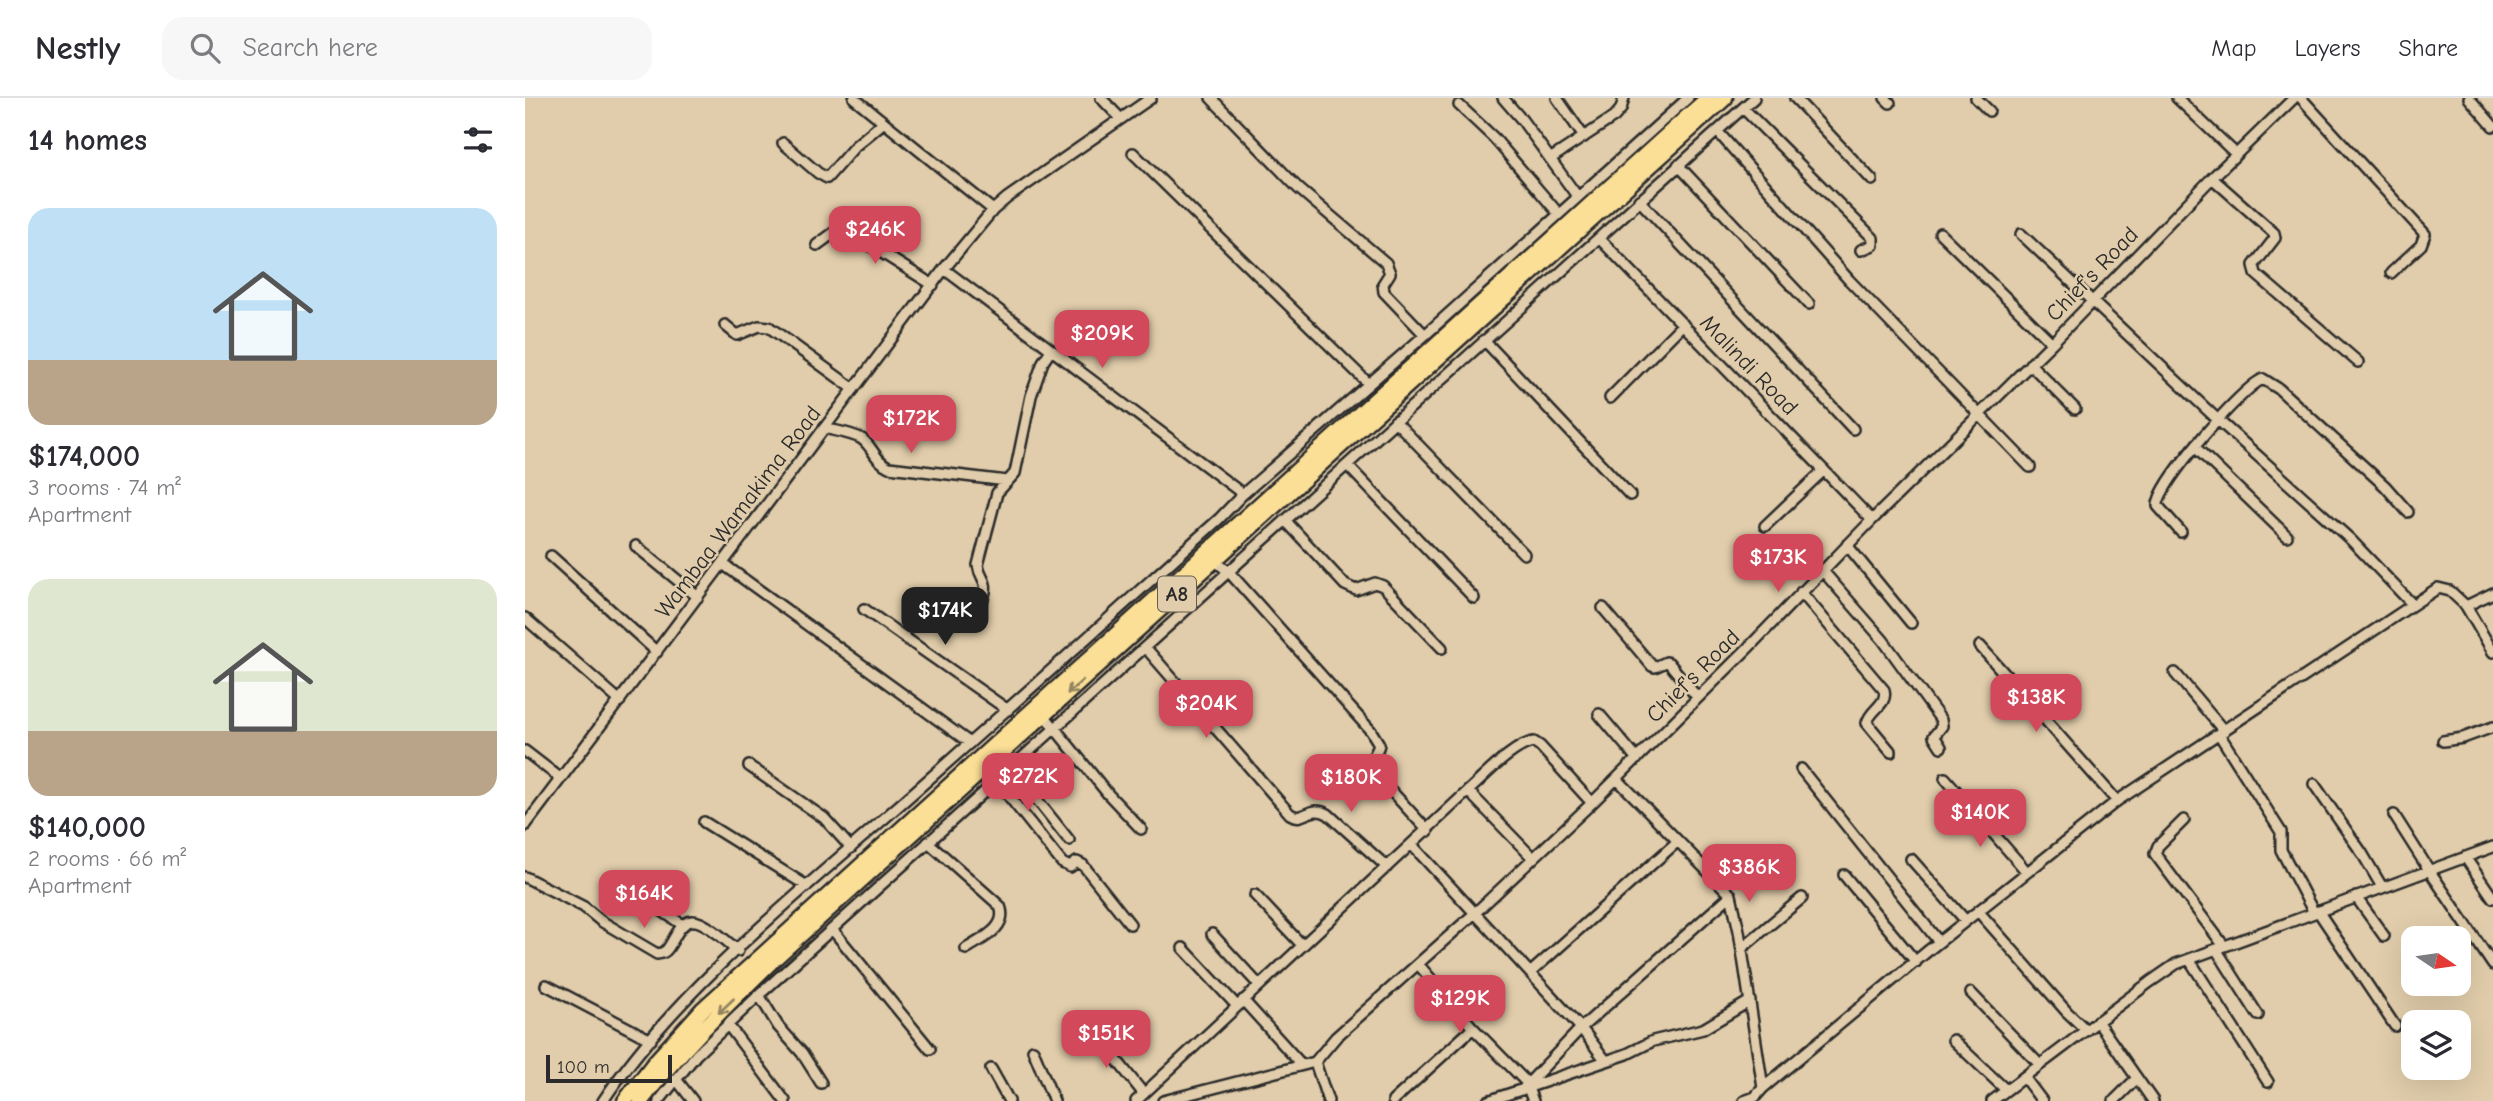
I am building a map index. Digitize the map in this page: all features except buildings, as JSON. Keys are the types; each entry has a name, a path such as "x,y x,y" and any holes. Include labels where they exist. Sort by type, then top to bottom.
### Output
{"highway":[{"name":"A8","path":"625,1101 655,1062 703,1009 1327,443 1725,98"},
{"name":"A8","path":"641,1101 708,1023 775,958 1460,337 1696,100"}],"street":[{"path":"855,98 993,210"},
{"path":"1101,98 1121,120"},
{"name":"Wambaa Wamakima Road","path":"525,825 944,269 993,210 1151,98"},
{"path":"1211,98 1297,188 1386,263 1390,273 1383,284 1384,292 1425,335"},
{"path":"1503,98 1577,196"},
{"path":"1557,98 1584,137"},
{"path":"1550,159 1614,117 1621,109 1624,98"},
{"path":"659,1101 696,1055 759,995 1754,98"},
{"path":"1795,98 1872,180"},
{"path":"1976,98 1989,111"},
{"path":"2177,98 2236,154"},
{"name":"Chief's Road","path":"1315,1062 1336,1037 1593,803 2294,98"},
{"path":"2301,98 2425,234 2421,244 2391,273"},
{"path":"2469,98 2493,126"},
{"path":"603,1101 651,1040 708,978 807,886 1008,710 1219,519 1243,494 1425,335 1577,196 1696,100"},
{"path":"1459,105 1494,138 1558,213"},
{"path":"1743,108 1873,238 1873,245 1861,250"},
{"path":"783,143 827,178 855,146 884,122"},
{"path":"1717,131 1849,280 2030,467"},
{"path":"1133,153 1369,384"},
{"path":"1678,165 1809,304"},
{"path":"2212,178 2273,233 2275,238 2272,244 2254,265 2256,274 2358,362"},
{"path":"1639,200 1853,429"},
{"path":"817,245 839,229 844,229 933,285"},
{"path":"1537,233 1568,265"},
{"path":"1940,233 2052,343"},
{"path":"2021,234 2218,420 2351,540 2412,604"},
{"name":"Malindi Road","path":"1599,238 1872,520"},
{"path":"944,269 1243,494"},
{"path":"1610,398 1683,324"},
{"path":"725,325 737,335 759,326 769,327 854,388"},
{"path":"1460,337 1471,352"},
{"path":"1484,340 1630,495"},
{"path":"983,599 987,588 979,569 980,556 997,493 1015,473 1031,396 1051,350"},
{"path":"2030,364 2075,409"},
{"path":"2181,532 2161,511 2157,501 2159,495 2218,420 2258,380 2267,379 2385,486 2408,512"},
{"path":"1395,421 1524,554"},
{"path":"824,428 863,440 877,460 889,467 1007,481"},
{"path":"1317,430 1327,443"},
{"path":"2195,447 2287,536"},
{"path":"1347,465 1474,598"},
{"path":"1765,526 1824,470"},
{"path":"1219,519 1231,530"},
{"path":"1285,520 1345,585 1356,590 1375,583 1383,586 1442,648"},
{"path":"636,545 698,597"},
{"path":"1847,545 1912,623"},
{"path":"1184,551 1195,562"},
{"path":"551,556 657,652"},
{"path":"1214,560 1229,572 1371,731 1379,744 1378,750 1371,758 1373,771 1427,831"},
{"path":"723,564 970,743"},
{"path":"1822,570 1883,640 1941,720 1942,726 1934,736 1941,747"},
{"path":"1744,1101 1755,1099 1763,1088 1939,942 2117,801 2438,588 2450,591 2466,606 2493,652"},
{"path":"1801,592 1884,690 1884,702 1870,713 1867,723 1891,752"},
{"path":"2466,606 2493,593"},
{"path":"864,608 1008,710"},
{"path":"1603,608 1652,666 1669,663 1697,697"},
{"path":"525,618 620,701"},
{"path":"1980,646 2117,801"},
{"path":"1145,647 1290,814 1301,817 1320,809 1387,867"},
{"path":"2175,673 2222,733 2281,832 2281,850 2316,912 2395,1026"},
{"path":"1599,714 1637,758"},
{"path":"1044,715 1141,829"},
{"path":"2443,741 2463,738 2493,727"},
{"path":"1092,1029 1139,1097 1468,791 1506,757 1529,742 1534,742 1593,803"},
{"path":"525,751 560,778"},
{"path":"749,766 824,818 851,848"},
{"path":"1011,767 1069,840"},
{"path":"1801,769 1939,942"},
{"path":"1945,778 2025,874"},
{"path":"1617,779 1731,895 1742,948 1763,1088"},
{"path":"996,780 1062,863 1070,867 1077,862 1083,866 1130,924"},
{"path":"2313,784 2362,853 2382,887"},
{"path":"1468,791 1532,858"},
{"path":"1960,804 2025,874"},
{"path":"2395,815 2428,870 2493,965"},
{"path":"2184,820 2158,846 2155,854 2220,947 2258,1015"},
{"path":"704,822 807,886"},
{"path":"1531,973 1678,841"},
{"path":"928,842 1000,906 1003,912 1003,920 998,927 966,949"},
{"path":"1412,845 1581,1028 1606,1061"},
{"path":"1992,1101 2163,972 2220,947 2493,846"},
{"path":"886,879 892,853"},
{"path":"2465,857 2493,898"},
{"path":"1911,859 1966,921"},
{"path":"1844,875 1916,962"},
{"path":"525,877 584,907 600,920 657,954 667,951 683,925 691,921 697,921 717,933 738,950"},
{"path":"623,885 683,925"},
{"path":"1255,895 1303,945"},
{"path":"1526,1087 1581,1028 1731,895"},
{"path":"2355,897 2384,936"},
{"path":"1742,948 1802,898"},
{"path":"1978,911 2086,1030"},
{"path":"832,929 930,1049"},
{"path":"1212,934 1259,985"},
{"path":"1183,948 1301,1064"},
{"path":"2189,959 2268,1082"},
{"path":"1418,964 1526,1087 1533,1101"},
{"path":"546,985 651,1040"},
{"path":"1971,993 2040,1065"},
{"path":"759,995 778,1026 802,1052 821,1083"},
{"path":"1487,1101 1606,1061 1653,1041 1703,1029 1750,1000"},
{"path":"2097,1021 2153,1101"},
{"path":"728,1025 785,1101"},
{"path":"1393,1101 1473,1028"},
{"path":"1953,1040 2007,1090"},
{"path":"1033,1050 1054,1101"},
{"path":"1163,1101 1315,1062 1328,1101"},
{"path":"991,1069 1009,1101"},
{"path":"2024,1077 2042,1101"},
{"path":"2114,1101 2137,1078"},
{"path":"676,1079 692,1101"}]}
